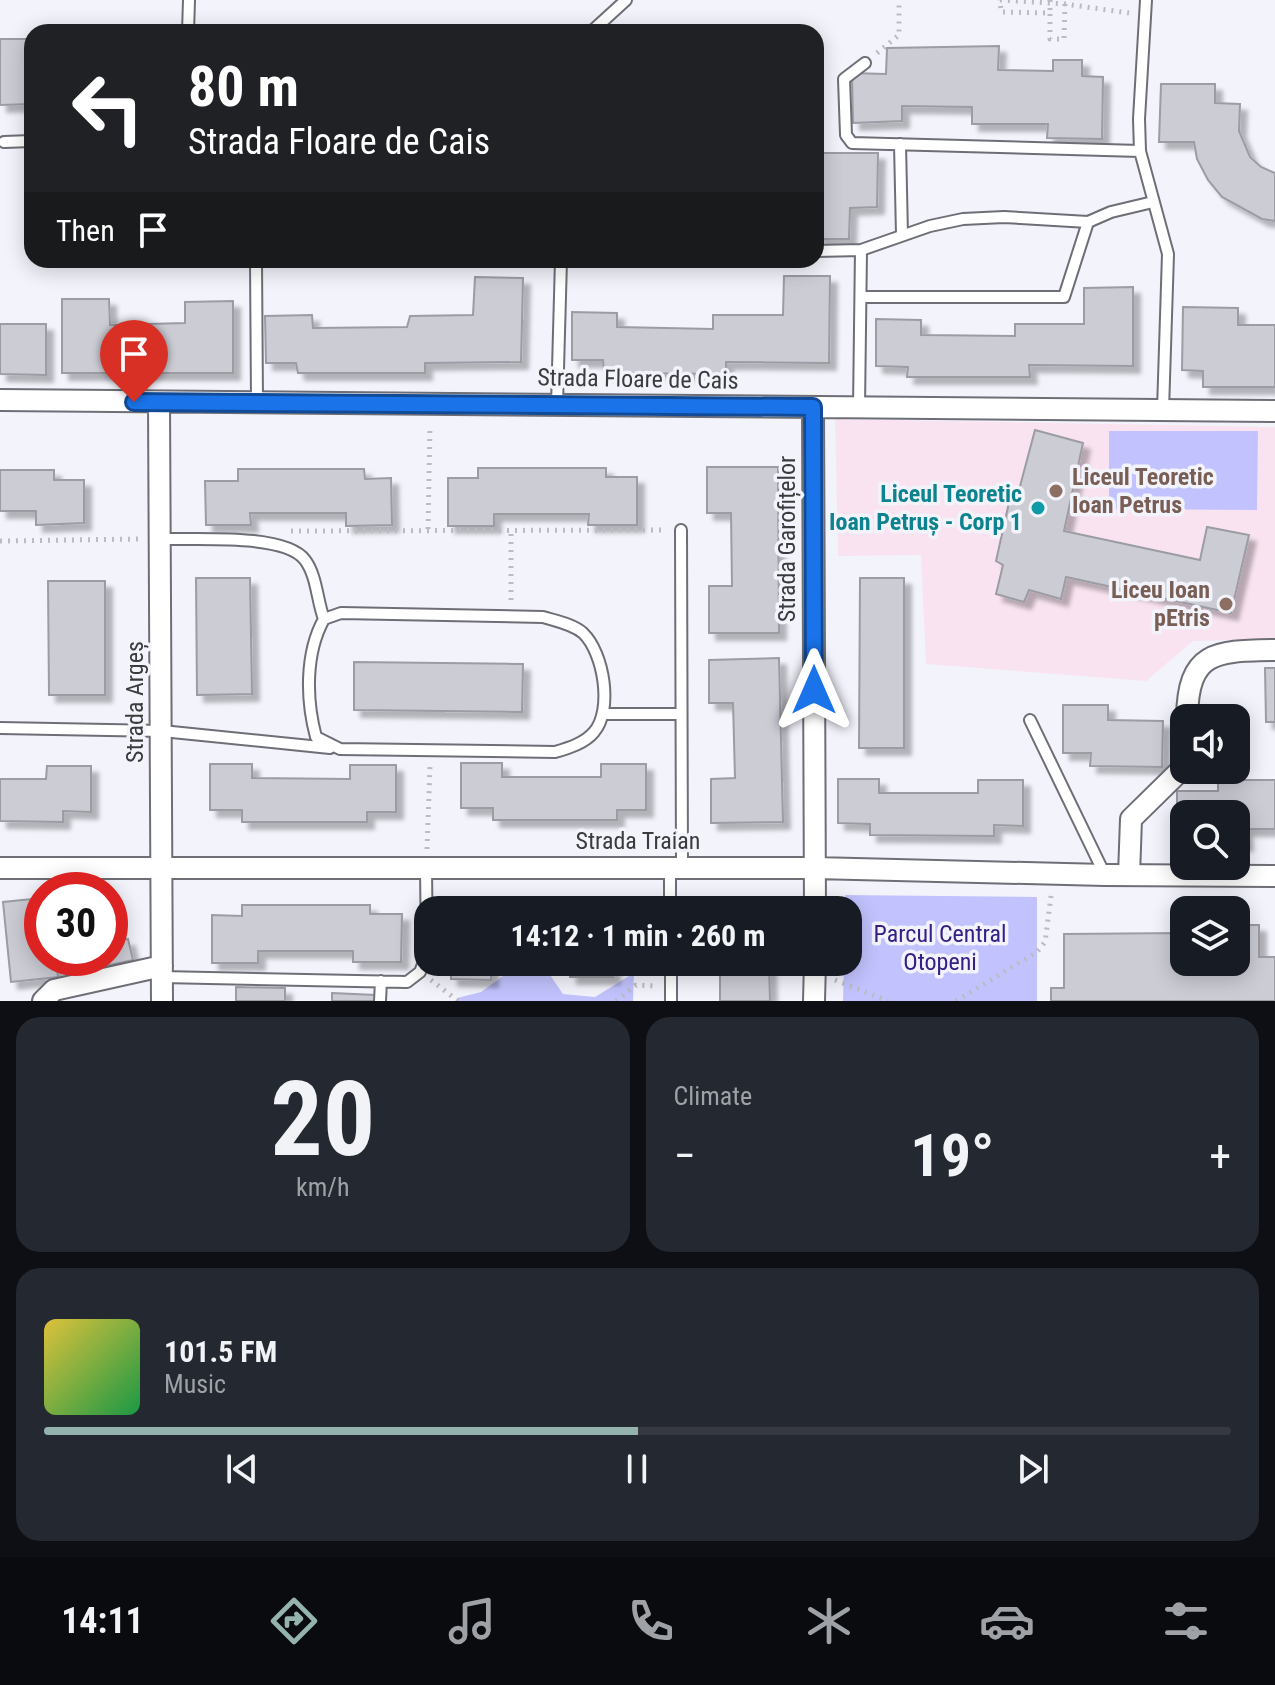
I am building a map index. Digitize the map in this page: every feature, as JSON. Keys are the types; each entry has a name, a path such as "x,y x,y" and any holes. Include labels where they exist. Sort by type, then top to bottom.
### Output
{"street":[{"name":"Strada Floare de Cais","path":"0,400 1275,411"},
{"name":"Strada Argeș","path":"159,402 162,1001"},
{"name":"Strada Garofițelor","path":"813,407 815,896"},
{"path":"1188,704 1191,676 1204,661 1225,653 1275,650"},
{"path":"1129,875 1131,819 1170,781"},
{"name":"Strada Traian","path":"0,868 676,867 1275,876"},
{"path":"43,1001 54,990 162,971"},
{"path":"814,1001 815,976"}],"lane":[{"path":"188,24 189,0"},
{"path":"600,24 626,0"},
{"path":"1146,0 1140,90 1140,151 1168,254 1163,410"},
{"path":"865,63 844,79 846,135 852,143 1140,151"},
{"path":"4,142 24,141"},
{"path":"900,144 902,235"},
{"path":"824,251 861,250 902,235 963,219 1088,222 1111,212 1153,202"},
{"path":"861,297 1064,297 1088,222"},
{"path":"859,407 861,250"},
{"path":"256,268 257,402"},
{"path":"557,405 561,268"},
{"path":"672,896 676,867 681,714 681,530"},
{"path":"160,539 271,542 292,548 305,560 313,575 324,619"},
{"path":"0,728 162,731 340,749 555,752 576,746 593,733 604,714 599,658 584,634 543,617 341,613 324,619 310,656 310,716 316,737 340,749"},
{"path":"604,714 681,714"},
{"path":"1030,720 1105,875"},
{"path":"426,868 426,896"},
{"path":"162,971 407,982 415,976"},
{"path":"671,976 671,1001"},
{"path":"380,1001 381,981"}],"path":[{"path":"865,63 899,35 899,0"},
{"path":"1050,13 1001,12 1000,0 1065,4 1145,15"},
{"path":"1050,0 1050,39 1064,39 1065,4"},
{"path":"428,529 430,404"},
{"path":"511,529 511,617"},
{"path":"271,542 287,531 681,530"},
{"path":"0,541 160,539"},
{"path":"426,868 430,750"},
{"path":"956,1001 1013,968 1037,952 1045,942 1054,874"},
{"path":"425,976 458,1001"},
{"path":"832,976 888,1001"},
{"path":"616,1001 636,985 671,986"}],"shaded area":[{"name":"Liceul Teoretic Ioan Petrus","path":"835,419 1275,427 1275,639 1193,641 1146,681 926,664 921,555 838,556"}],"green space":[{"path":"1109,431 1258,431 1257,510 1109,509"},
{"name":"Parcul Central Otopeni","path":"845,895 1037,897 1037,1001 843,1001 844,976 862,976 862,896"},
{"path":"503,976 551,976 563,994 595,997 634,976 633,1001 457,1001 457,998 481,992"}],"building":[{"path":"0,39 24,39 24,104 0,105"},
{"path":"999,46 998,70 1053,71 1053,60 1082,60 1082,76 1103,77 1102,139 1047,138 1048,124 972,124 972,107 902,106 902,121 853,123 852,73 886,74 887,48"},
{"path":"1161,84 1215,84 1215,103 1240,104 1239,131 1250,157 1261,167 1275,173 1275,221 1262,219 1222,197 1197,159 1194,142 1159,142"},
{"path":"824,153 878,153 877,207 850,208 849,239 824,239"},
{"path":"784,276 830,276 829,363 726,362 726,374 604,373 603,360 572,360 572,312 617,313 617,327 713,329 713,315 783,315"},
{"path":"475,277 523,278 521,362 425,363 425,373 298,373 296,363 266,363 265,316 312,315 313,328 407,327 410,316 473,315"},
{"path":"1133,287 1133,366 1029,365 1030,377 907,377 908,367 876,366 876,319 921,320 921,335 1015,336 1015,324 1084,324 1084,288"},
{"path":"62,299 109,299 110,325 185,323 185,302 233,301 233,373 62,373"},
{"path":"1183,307 1238,308 1238,325 1275,325 1275,387 1203,387 1203,371 1182,370"},
{"path":"0,324 46,324 46,375 0,374"},
{"name":"Liceul Teoretic Ioan Petruș - Corp 1","path":"1035,430 1083,443 1064,531 1200,560 1207,527 1249,535 1231,613 1066,577 1061,599 1029,590 1024,602 996,594 1003,565 996,561 1012,489 1019,490"},
{"path":"707,467 778,467 779,633 709,633 709,586 732,586 731,513 707,513"},
{"path":"478,468 606,468 606,477 637,477 637,525 588,525 589,514 494,514 494,526 448,526 448,478 478,478"},
{"path":"238,469 364,469 365,479 391,478 392,525 346,526 346,513 250,513 251,525 206,525 205,481 238,481"},
{"path":"0,470 54,470 54,480 84,480 84,523 36,525 36,511 0,511"},
{"path":"196,578 250,578 252,694 197,695"},
{"path":"860,578 904,578 904,748 859,748"},
{"path":"48,581 105,581 105,695 49,695"},
{"path":"779,658 783,822 711,823 711,779 735,778 733,703 709,703 709,660"},
{"path":"354,662 523,664 522,712 354,710"},
{"path":"1265,668 1275,668 1275,722 1266,722"},
{"path":"1063,705 1108,705 1108,720 1163,721 1162,767 1090,766 1091,753 1063,753"},
{"path":"461,763 502,763 502,777 601,777 601,764 646,764 646,810 617,810 617,820 493,820 493,808 461,808"},
{"path":"210,764 252,764 252,778 350,779 350,765 396,765 396,812 367,812 367,822 242,822 242,810 210,810"},
{"path":"47,766 91,766 91,812 63,811 63,822 0,821 0,779 46,779"},
{"path":"838,779 879,779 879,793 978,793 978,780 1023,780 1023,826 994,825 994,836 870,835 870,824 838,823"},
{"path":"1275,780 1275,829 1250,829 1250,800 1177,800 1177,791 1218,791 1218,784"},
{"path":"24,900 24,976 58,977 11,982 3,902"},
{"path":"242,905 370,905 370,914 402,914 401,962 353,962 353,951 258,951 258,963 212,963 212,915 242,916"},
{"path":"1250,925 1259,925 1259,957 1275,957 1275,1001 1051,1001 1051,988 1064,988 1064,934 1170,933 1170,976 1250,976"},
{"path":"128,939 133,960 128,961"},
{"path":"451,976 491,976 491,980 451,979"},
{"path":"570,976 613,976 613,977"},
{"path":"720,976 769,976 770,1001 720,1001"},
{"path":"236,987 285,988 285,1001 236,1001"},
{"path":"332,993 375,995 375,1001 332,1001"}],"place":[{"name":"Liceul Teoretic Ioan Petrus","path":"1056,491"},
{"name":"Liceul Teoretic Ioan Petruș - Corp 1","path":"1038,508"},
{"name":"Liceu Ioan pEtris","path":"1226,604"}],"route":[{"path":"134,402 813,407 814,690"}]}
